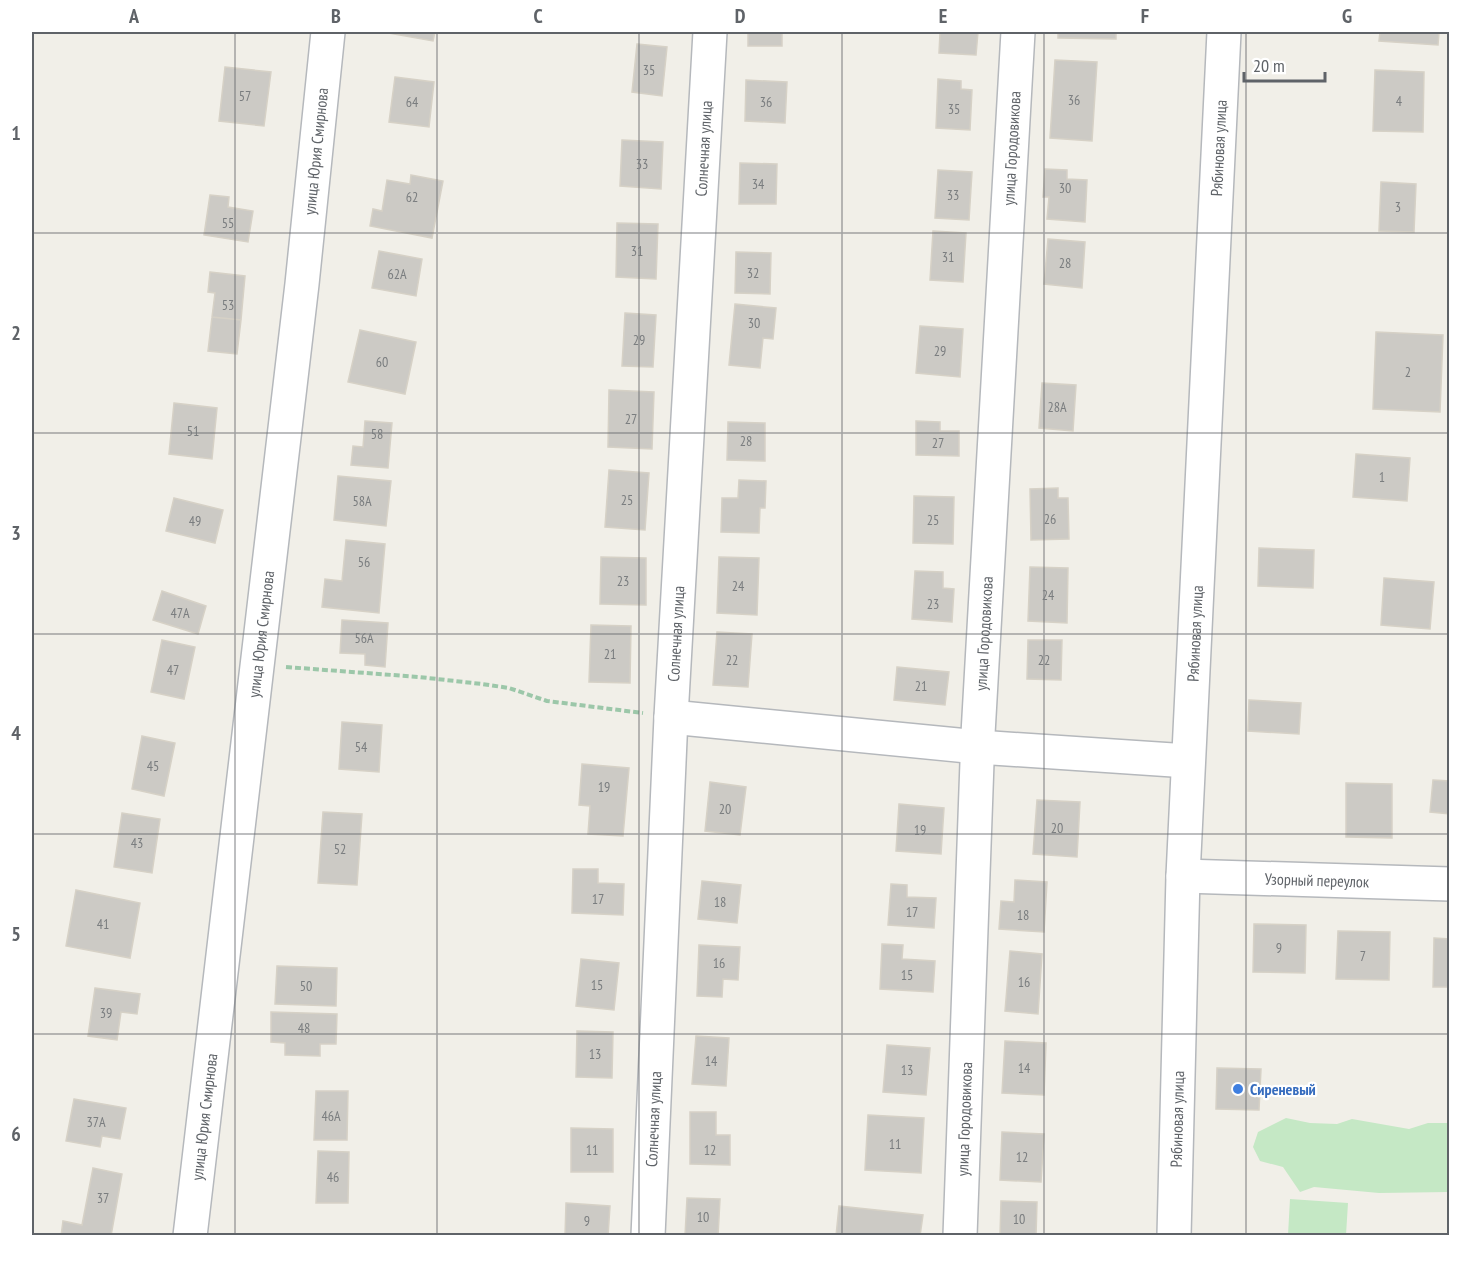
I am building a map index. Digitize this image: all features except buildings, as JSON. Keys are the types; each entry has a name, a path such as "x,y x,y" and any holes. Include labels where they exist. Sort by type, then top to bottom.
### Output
{"street":[{"name":"улица Юрия Смирнова","path":"190,1236 328,32"},
{"name":"Солнечная улица","path":"648,1236 670,717 710,32"},
{"name":"улица Городовикова","path":"960,1236 978,747 1018,32"},
{"name":"Рябиновая улица","path":"1174,1236 1183,876 1224,32"},
{"path":"670,717 978,747 1188,762"},
{"name":"Узорный переулок","path":"1183,876 1449,884"}],"path":[{"path":"257,666 419,676 509,688 547,701 670,717"}],"green space":[{"path":"1286,1118 1310,1123 1337,1124 1352,1119 1409,1129 1428,1123 1449,1123 1449,1192 1379,1193 1314,1187 1300,1192 1283,1167 1260,1161 1253,1147 1258,1132"},
{"path":"1290,1199 1348,1203 1346,1235 1288,1235"}],"place":[{"name":"Сиреневый","path":"1238,1089"}]}
